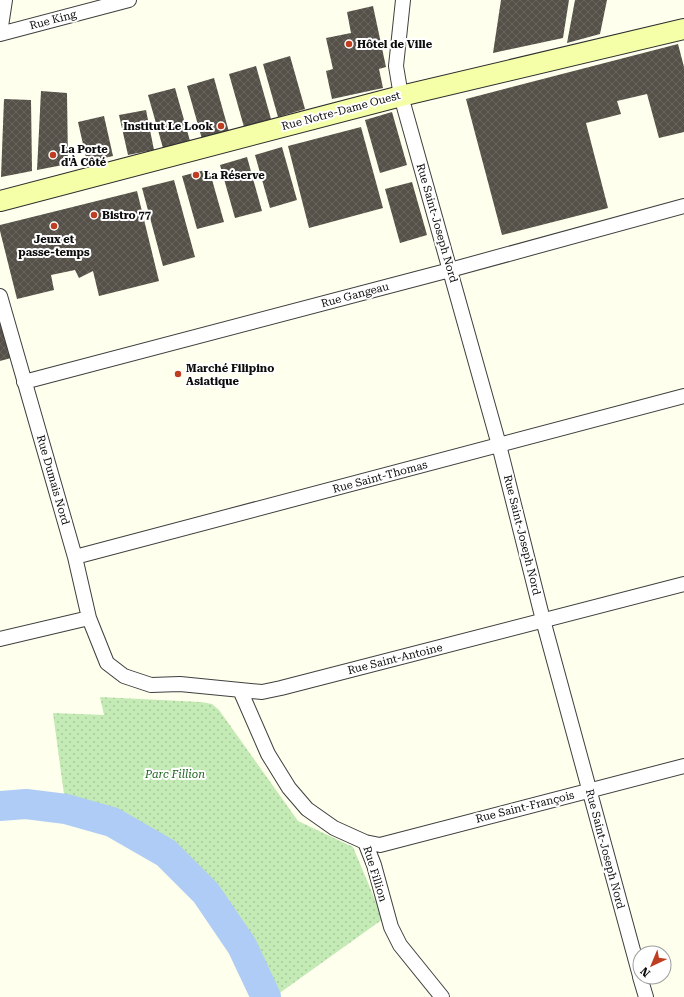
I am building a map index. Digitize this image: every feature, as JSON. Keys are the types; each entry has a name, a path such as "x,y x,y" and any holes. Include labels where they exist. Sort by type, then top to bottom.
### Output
{"street":[{"path":"0,34 5,0"},
{"name":"Rue King","path":"0,34 129,0"},
{"name":"Rue Saint-Joseph Nord","path":"403,0 396,66 400,96 499,446 543,620 632,947"},
{"name":"Rue Notre-Dame Ouest","path":"0,201 400,96 684,29"},
{"name":"Rue Gangeau","path":"24,382 450,270 684,206"},
{"name":"Rue Dumais Nord","path":"0,296 76,557 89,618 107,663"},
{"name":"Rue Saint-Thomas","path":"76,557 684,396"},
{"name":"Rue Saint-Antoine","path":"107,663 124,676 151,685 180,684 262,692 684,584"},
{"path":"0,639 89,618"},
{"name":"Rue Fillion","path":"240,690 268,754 289,788 307,808 334,828 365,842 374,865 391,927 400,945 442,997"},
{"name":"Rue Saint-François","path":"365,842 380,844 684,766"},
{"name":"Rue Saint-Joseph Nord","path":"643,985 646,997"}],"green space":[{"name":"Parc Fillion","path":"100,697 201,702 212,704 219,710 298,821 353,847 383,919 274,997 266,997 242,946 206,893 166,853 112,822 66,809 53,713 104,715"}],"building":[{"path":"501,0 569,0 563,38 493,53"},
{"path":"575,0 607,0 600,34 567,43"},
{"path":"373,6 386,67 379,69 383,88 332,99 326,71 333,69 326,38 351,33 347,12"},
{"path":"678,44 684,67 684,132 659,138 647,94 617,101 621,114 586,123 608,208 502,235 466,99"},
{"path":"290,56 305,109 278,117 263,64"},
{"path":"256,66 271,119 244,127 229,74"},
{"path":"214,78 229,132 202,139 187,86"},
{"path":"175,88 190,141 163,148 148,95"},
{"path":"41,91 67,93 68,164 37,170"},
{"path":"4,99 31,100 32,171 1,177"},
{"path":"146,110 154,150 128,155 119,115"},
{"path":"392,112 407,165 380,173 365,120"},
{"path":"104,116 113,156 87,162 78,122"},
{"path":"361,127 383,208 309,228 288,146"},
{"path":"282,147 297,200 270,208 255,155"},
{"path":"247,157 262,211 235,218 220,165"},
{"path":"209,169 224,222 197,229 182,176"},
{"path":"174,180 195,257 163,266 142,188"},
{"path":"412,182 427,235 400,243 385,189"},
{"path":"137,191 159,281 99,296 93,271 79,278 75,270 51,275 54,290 17,299 0,231 0,225"},
{"path":"0,313 11,358 0,361"}],"waterway":[{"path":"0,806 26,804 66,809 112,822 166,853 206,893 242,946 266,997"}],"place":[{"name":"Hôtel de Ville","path":"349,44"},
{"name":"Institut Le Look","path":"221,126"},
{"name":"La Porte d'À Côté","path":"53,155"},
{"name":"La Réserve","path":"196,175"},
{"name":"Bistro 77","path":"94,215"},
{"name":"Jeux et passe-temps","path":"54,226"},
{"name":"Marché Filipino Asiatique","path":"178,374"}]}
